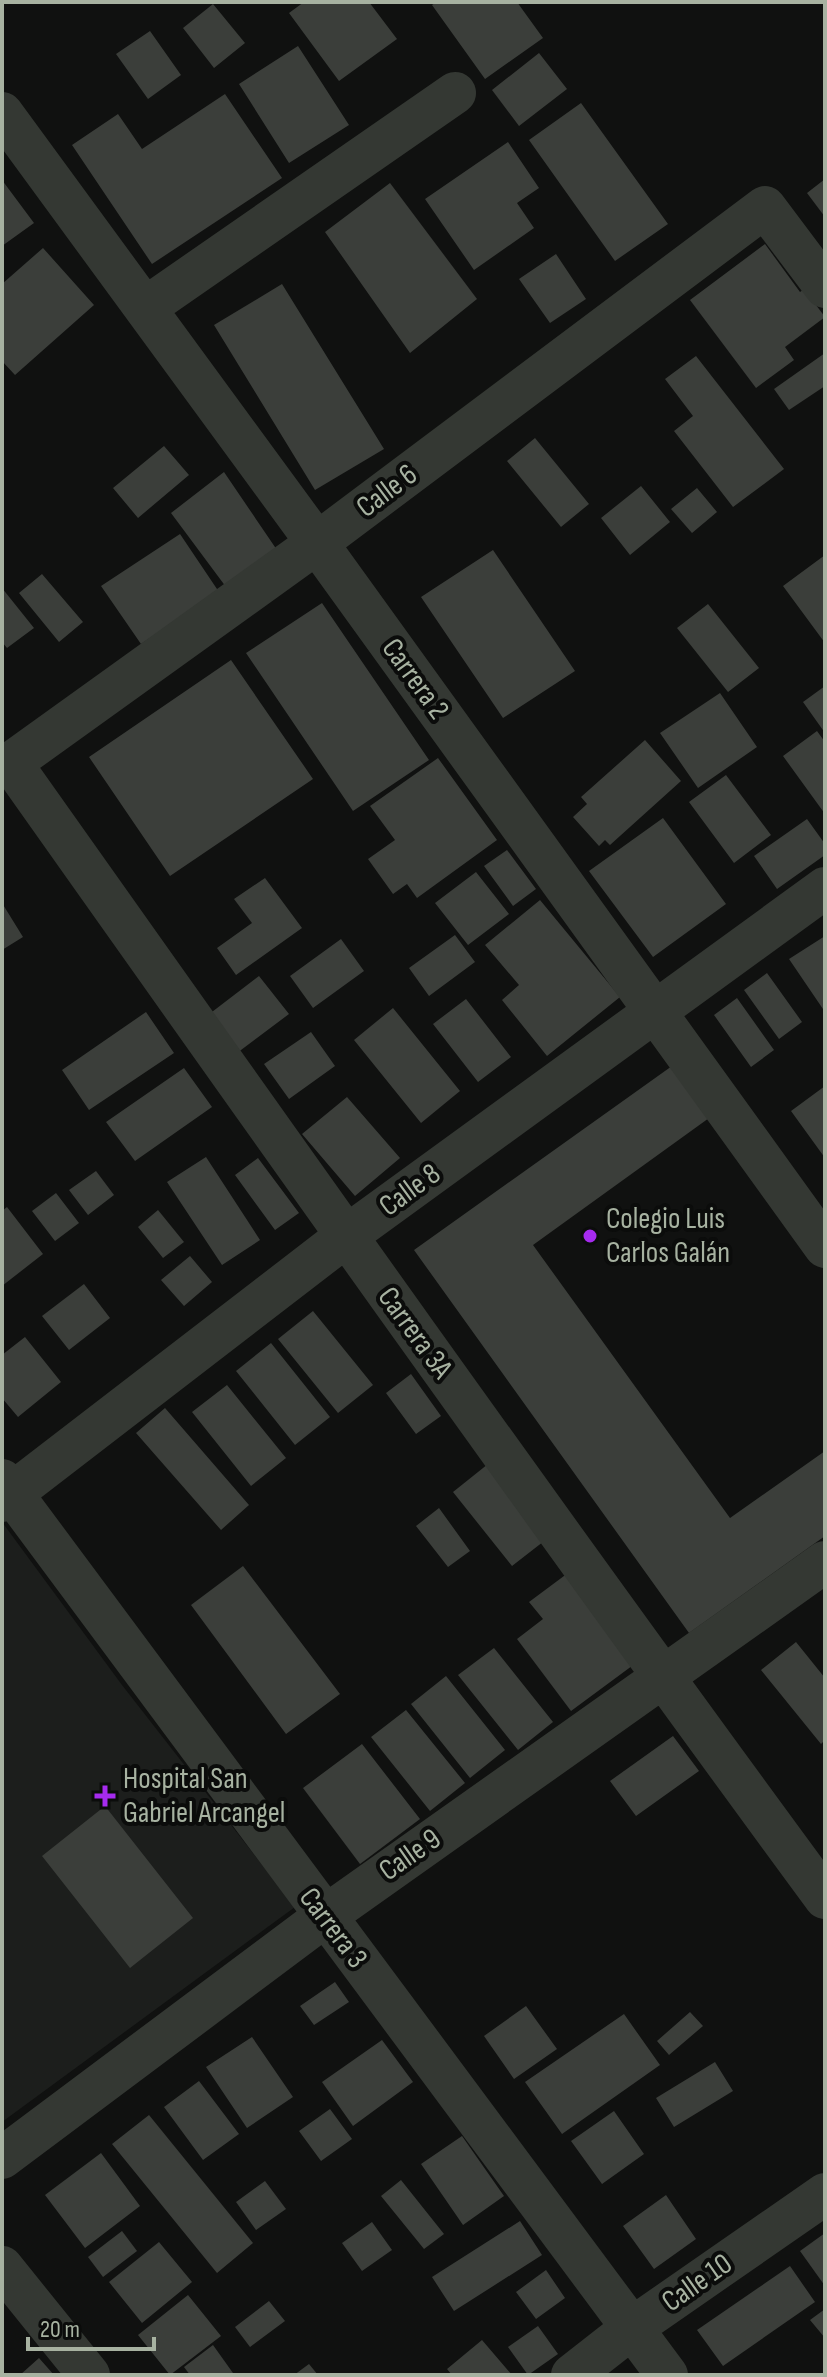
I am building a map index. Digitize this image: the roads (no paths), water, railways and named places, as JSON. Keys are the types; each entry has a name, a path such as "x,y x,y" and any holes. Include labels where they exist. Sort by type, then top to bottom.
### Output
{"street":[{"path":"145,308 455,93"},
{"name":"Carrera 2","path":"2,113 825,1247"},
{"name":"Calle 6","path":"7,764 317,543 765,207 825,287"},
{"name":"Carrera 3A","path":"7,764 345,1237 825,1898"},
{"name":"Calle 8","path":"5,1491 345,1237 825,888"},
{"name":"Carrera 3","path":"5,1491 667,2375"},
{"name":"Calle 9","path":"2,2158 324,1917 825,1562"},
{"name":"Calle 10","path":"572,2375 632,2328 825,2194"},
{"path":"2,2267 89,2375"}],"place":[{"name":"Colegio Luis Carlos Galán","path":"590,1236"},
{"name":"Hospital San Gabriel Arcangel","path":"105,1796"}]}
